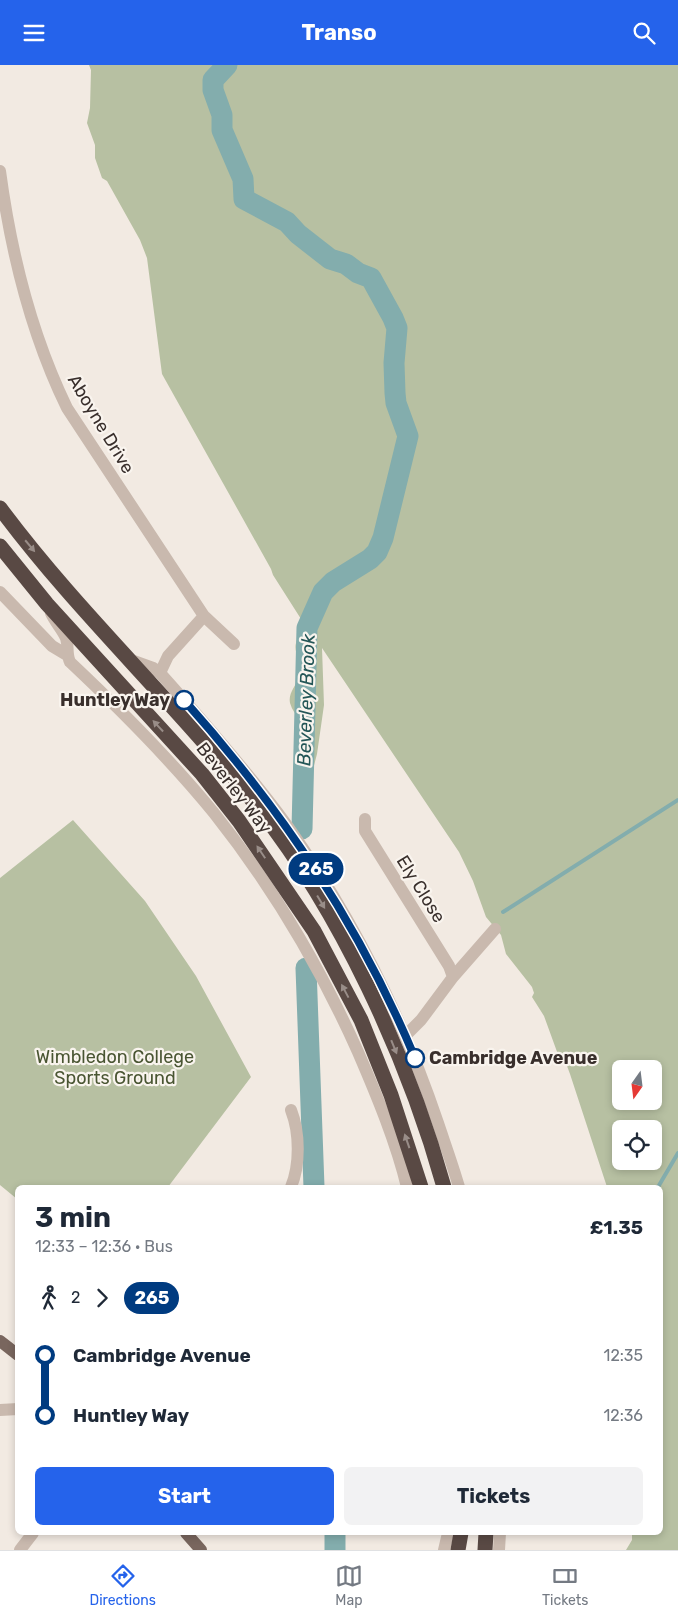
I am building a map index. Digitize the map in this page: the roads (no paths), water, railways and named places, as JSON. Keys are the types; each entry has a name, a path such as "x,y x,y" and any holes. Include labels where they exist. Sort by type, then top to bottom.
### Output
{"highway":[{"name":"Beverley Way","path":"0,508 75,600 221,762 258,807 300,869 337,929 374,1001 393,1044 435,1157 443,1185"},
{"name":"Beverley Way","path":"0,546 48,604 202,774 239,821 314,931 361,1020 391,1095 420,1185"},
{"path":"458,1550 462,1535"},
{"path":"462,1535 462,1550"},
{"path":"485,1550 486,1535"}],"main road":[{"path":"0,1341 15,1353"},
{"path":"188,1535 200,1550"}],"street":[{"name":"Aboyne Drive","path":"0,171 11,235 24,289 36,333 51,374 68,408 98,458 204,616 234,644"},
{"name":"Beverley Way","path":"0,592 52,646 67,655"},
{"name":"Beverley Way","path":"48,604 56,624 65,637 68,647 67,655 70,662 158,748 213,812 245,854 296,931 332,996 369,1077 406,1185"},
{"path":"160,673 168,655 204,616"},
{"name":"Beverley Way","path":"128,659 153,668 160,673 252,779 314,865 373,967 406,1036 433,1108 458,1185"},
{"name":"Ely Close","path":"365,819 364,831 449,966 453,977"},
{"path":"406,1036 453,977 495,929"},
{"path":"291,1111 296,1123 297,1157 297,1173 292,1185"},
{"path":"0,1410 15,1409"},
{"path":"20,1550 31,1535"},
{"path":"444,1550 448,1535"},
{"path":"499,1550 500,1535"}],"waterway":[{"name":"Beverley Brook","path":"227,65 213,80 213,90 222,115 222,130 243,179 244,199 287,222 298,234 330,259 346,264 358,273 371,278 397,328 394,363 396,403 408,436 383,538 377,552 370,559 333,582 323,592 307,628 302,829"},
{"path":"503,912 678,800"},
{"name":"Beverley Brook","path":"306,968 314,1185"},
{"path":"659,1185 678,1153"},
{"name":"Beverley Brook","path":"335,1535 335,1550"}],"place":[{"name":"Huntley Way","path":"184,700"},
{"name":"Cambridge Avenue","path":"415,1058"}],"park label":[{"name":"Wimbledon College Sports Ground","path":"115,1068"}]}
